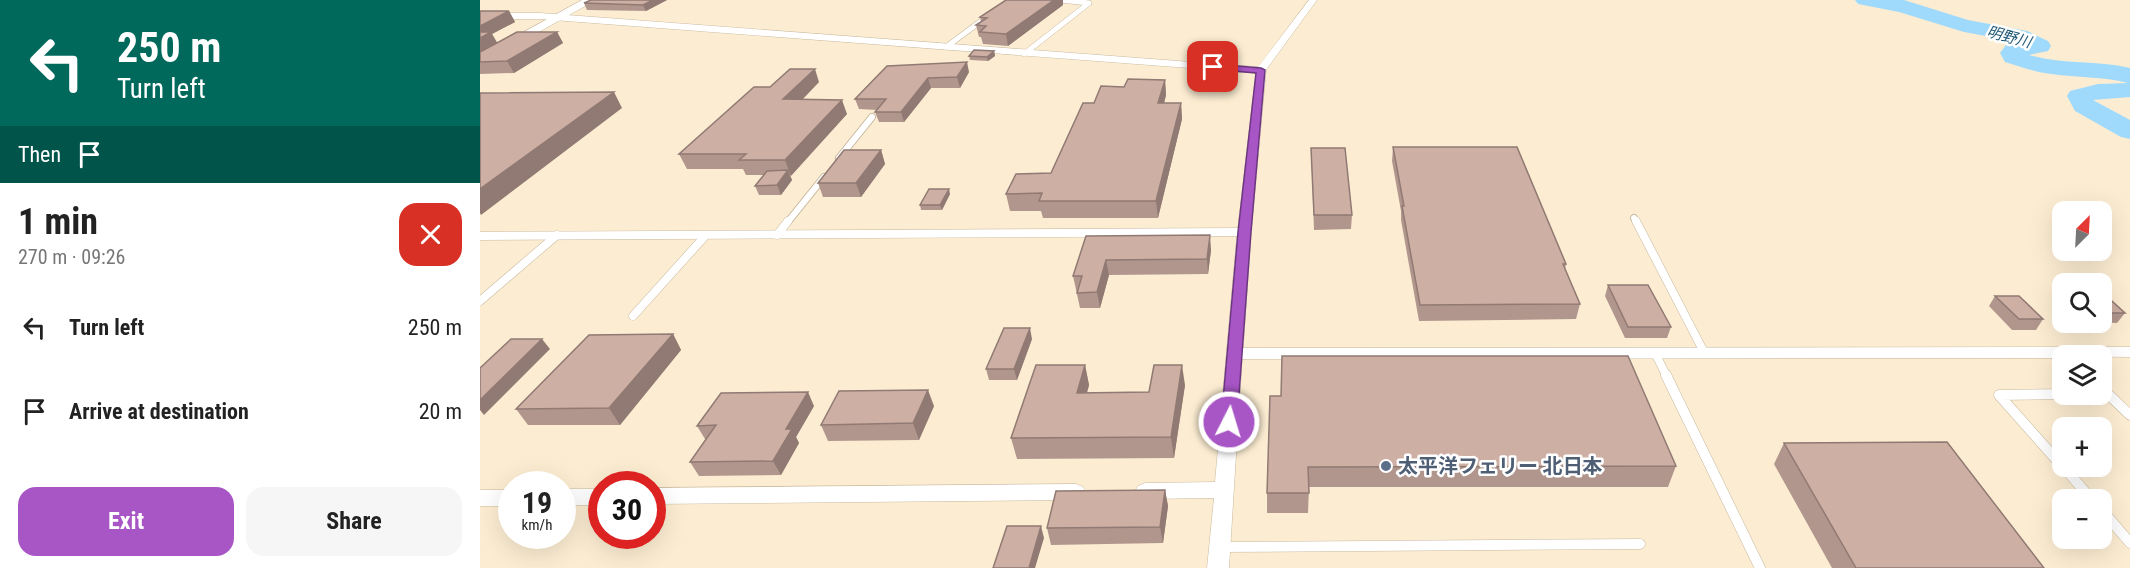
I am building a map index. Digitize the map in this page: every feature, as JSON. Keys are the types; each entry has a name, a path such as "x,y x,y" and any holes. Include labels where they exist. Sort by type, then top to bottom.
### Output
{"street":[{"path":"480,49 573,0"},
{"path":"480,61 590,0"},
{"path":"1218,568 1244,232 1261,70 1313,0"},
{"path":"480,16 556,17 1024,54 1261,70"},
{"path":"480,236 1244,232"},
{"path":"2112,353 2130,352"},
{"path":"1234,354 1705,354 2052,358"},
{"path":"1128,491 1223,490"},
{"path":"666,496 1092,492"},
{"path":"480,498 498,498"}],"lane":[{"path":"1024,54 1089,3 1060,0"},
{"path":"946,47 992,14"},
{"path":"836,162 872,117"},
{"path":"777,235 828,172"},
{"path":"1634,218 1705,354"},
{"path":"633,316 706,235"},
{"path":"480,301 557,236"},
{"path":"1656,355 1760,568"},
{"path":"2052,394 1999,394 2052,454"},
{"path":"2112,398 2130,415"},
{"path":"2072,477 2083,489"},
{"path":"2112,522 2130,543"},
{"path":"1220,547 1640,544"}],"building":[{"path":"591,0 653,0 643,5 584,3"},
{"path":"1006,0 1054,0 1006,34 980,32 986,26 976,25 987,18 980,17"},
{"path":"480,11 509,11 480,26"},
{"path":"480,32 491,32 480,38"},
{"path":"517,32 557,32 507,61 480,62 480,52"},
{"path":"974,50 994,51 987,57 969,56"},
{"path":"967,62 957,77 928,78 901,112 875,112 886,99 855,99 887,66"},
{"path":"790,69 815,69 783,99 842,100 785,160 739,160 746,154 679,154 754,87 770,87"},
{"path":"1128,79 1165,80 1158,103 1181,103 1156,201 1039,201 1042,193 1006,194 1016,174 1051,173 1083,103 1094,103 1101,86 1124,87"},
{"path":"614,92 480,189 480,93"},
{"path":"1393,147 1517,147 1566,264 1563,264 1580,304 1420,305"},
{"path":"1311,148 1345,148 1352,215 1314,215"},
{"path":"844,150 881,150 856,183 818,183"},
{"path":"788,170 777,185 755,186 767,171"},
{"path":"929,189 949,189 940,205 920,205"},
{"path":"1210,235 1207,259 1106,260 1097,292 1077,293 1082,276 1073,276 1086,236"},
{"path":"1608,285 1648,285 1671,327 1628,327"},
{"path":"1995,296 2019,296 2043,319 2019,319"},
{"path":"2112,301 2125,313 2112,313"},
{"path":"1004,328 1030,328 1014,369 986,369"},
{"path":"673,334 609,408 516,409 589,335"},
{"path":"511,339 542,339 480,400 480,368"},
{"path":"1282,356 1628,356 1676,466 1308,467 1309,493 1267,493 1270,396 1281,396"},
{"path":"1036,365 1085,365 1077,393 1149,392 1154,365 1182,365 1171,437 1011,438"},
{"path":"928,390 913,423 821,425 839,391"},
{"path":"808,392 786,429 792,429 773,461 690,462 716,425 697,426 721,393"},
{"path":"1947,442 2044,568 1856,568 1784,443"},
{"path":"1165,490 1160,527 1047,528 1056,491"},
{"path":"1007,526 1041,526 1029,568 993,568"}],"waterway":[{"name":"明野川","path":"1865,0 1903,6 1964,26 2019,36 2040,46 2014,50 2011,53 2013,57 2030,62 2053,67 2104,70 2130,76"},
{"name":"明野川","path":"2130,90 2098,91 2079,96 2084,106 2130,131"}],"place":[{"name":"太平洋フェリー 北日本","path":"1386,466"}],"route":[{"path":"1213,67 1261,70 1244,232 1229,422"}]}
